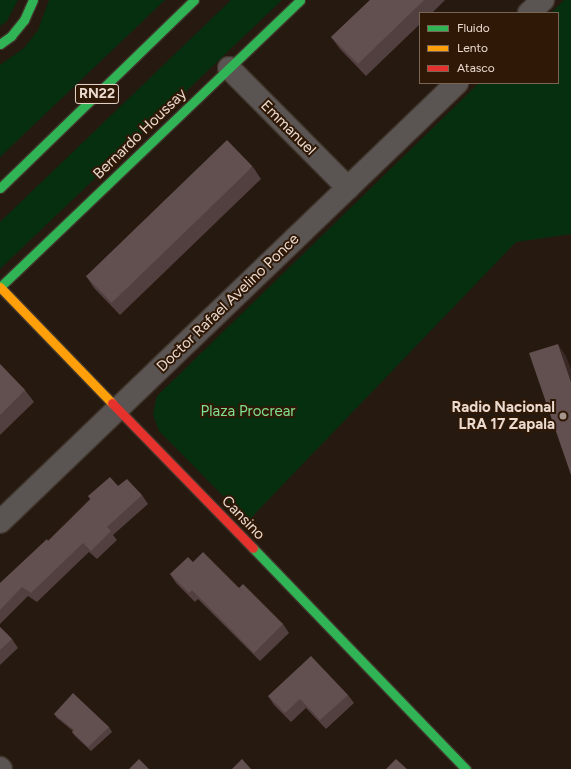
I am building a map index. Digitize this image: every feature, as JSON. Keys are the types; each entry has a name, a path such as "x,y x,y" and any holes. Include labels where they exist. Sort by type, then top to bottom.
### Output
{"street":[{"path":"0,44 11,36 24,20 33,0"},
{"name":"RN22","path":"0,188 194,0"},
{"name":"Bernardo Houssay","path":"0,287 300,0"},
{"path":"530,12 543,0"},
{"name":"Emmanuel","path":"229,68 348,188"},
{"name":"Doctor Rafael Avelino Ponce","path":"0,522 456,84"},
{"name":"Cansino","path":"0,287 466,769"}],"green space":[{"path":"0,0 18,0 7,21 0,26"},
{"path":"49,0 165,0 0,157 0,65 24,48 38,30"},
{"path":"231,0 282,0 0,269 0,222"},
{"name":"Plaza Procrear","path":"564,0 571,0 571,234 516,242 248,521 159,431 153,414 157,396 478,84 559,84 559,12 552,12"}],"building":[{"path":"370,0 424,0 358,64 331,37"},
{"path":"227,140 253,167 112,303 86,276"},
{"name":"Radio Nacional LRA 17 Zapala","path":"558,344 571,382 571,475 529,353"},
{"path":"0,364 25,390 0,415"},
{"path":"110,477 118,486 127,479 142,495 107,527 111,531 91,551 83,543 31,593 22,587 0,610 0,583 47,539 48,541 91,499 88,496"},
{"path":"203,552 239,588 243,584 283,624 254,653 192,590 189,593 170,574 188,557 193,562"},
{"path":"0,627 12,639 0,650"},
{"path":"311,656 348,695 320,720 300,699 285,713 268,696"},
{"path":"73,693 109,727 88,747 72,732 74,730 54,714"},
{"path":"139,759 149,769 129,769"},
{"path":"242,759 251,769 232,769"},
{"path":"396,759 407,769 386,769"}],"traffic: fast":[{"path":"0,44 11,36 24,20 33,0"},
{"path":"0,188 194,0"},
{"path":"0,287 300,0"},
{"path":"253,548 466,769"}],"traffic: slow":[{"path":"0,287 112,403"}],"traffic: jam":[{"path":"112,403 253,548"}],"place":[{"name":"Radio Nacional LRA 17 Zapala","path":"563,416"}]}
